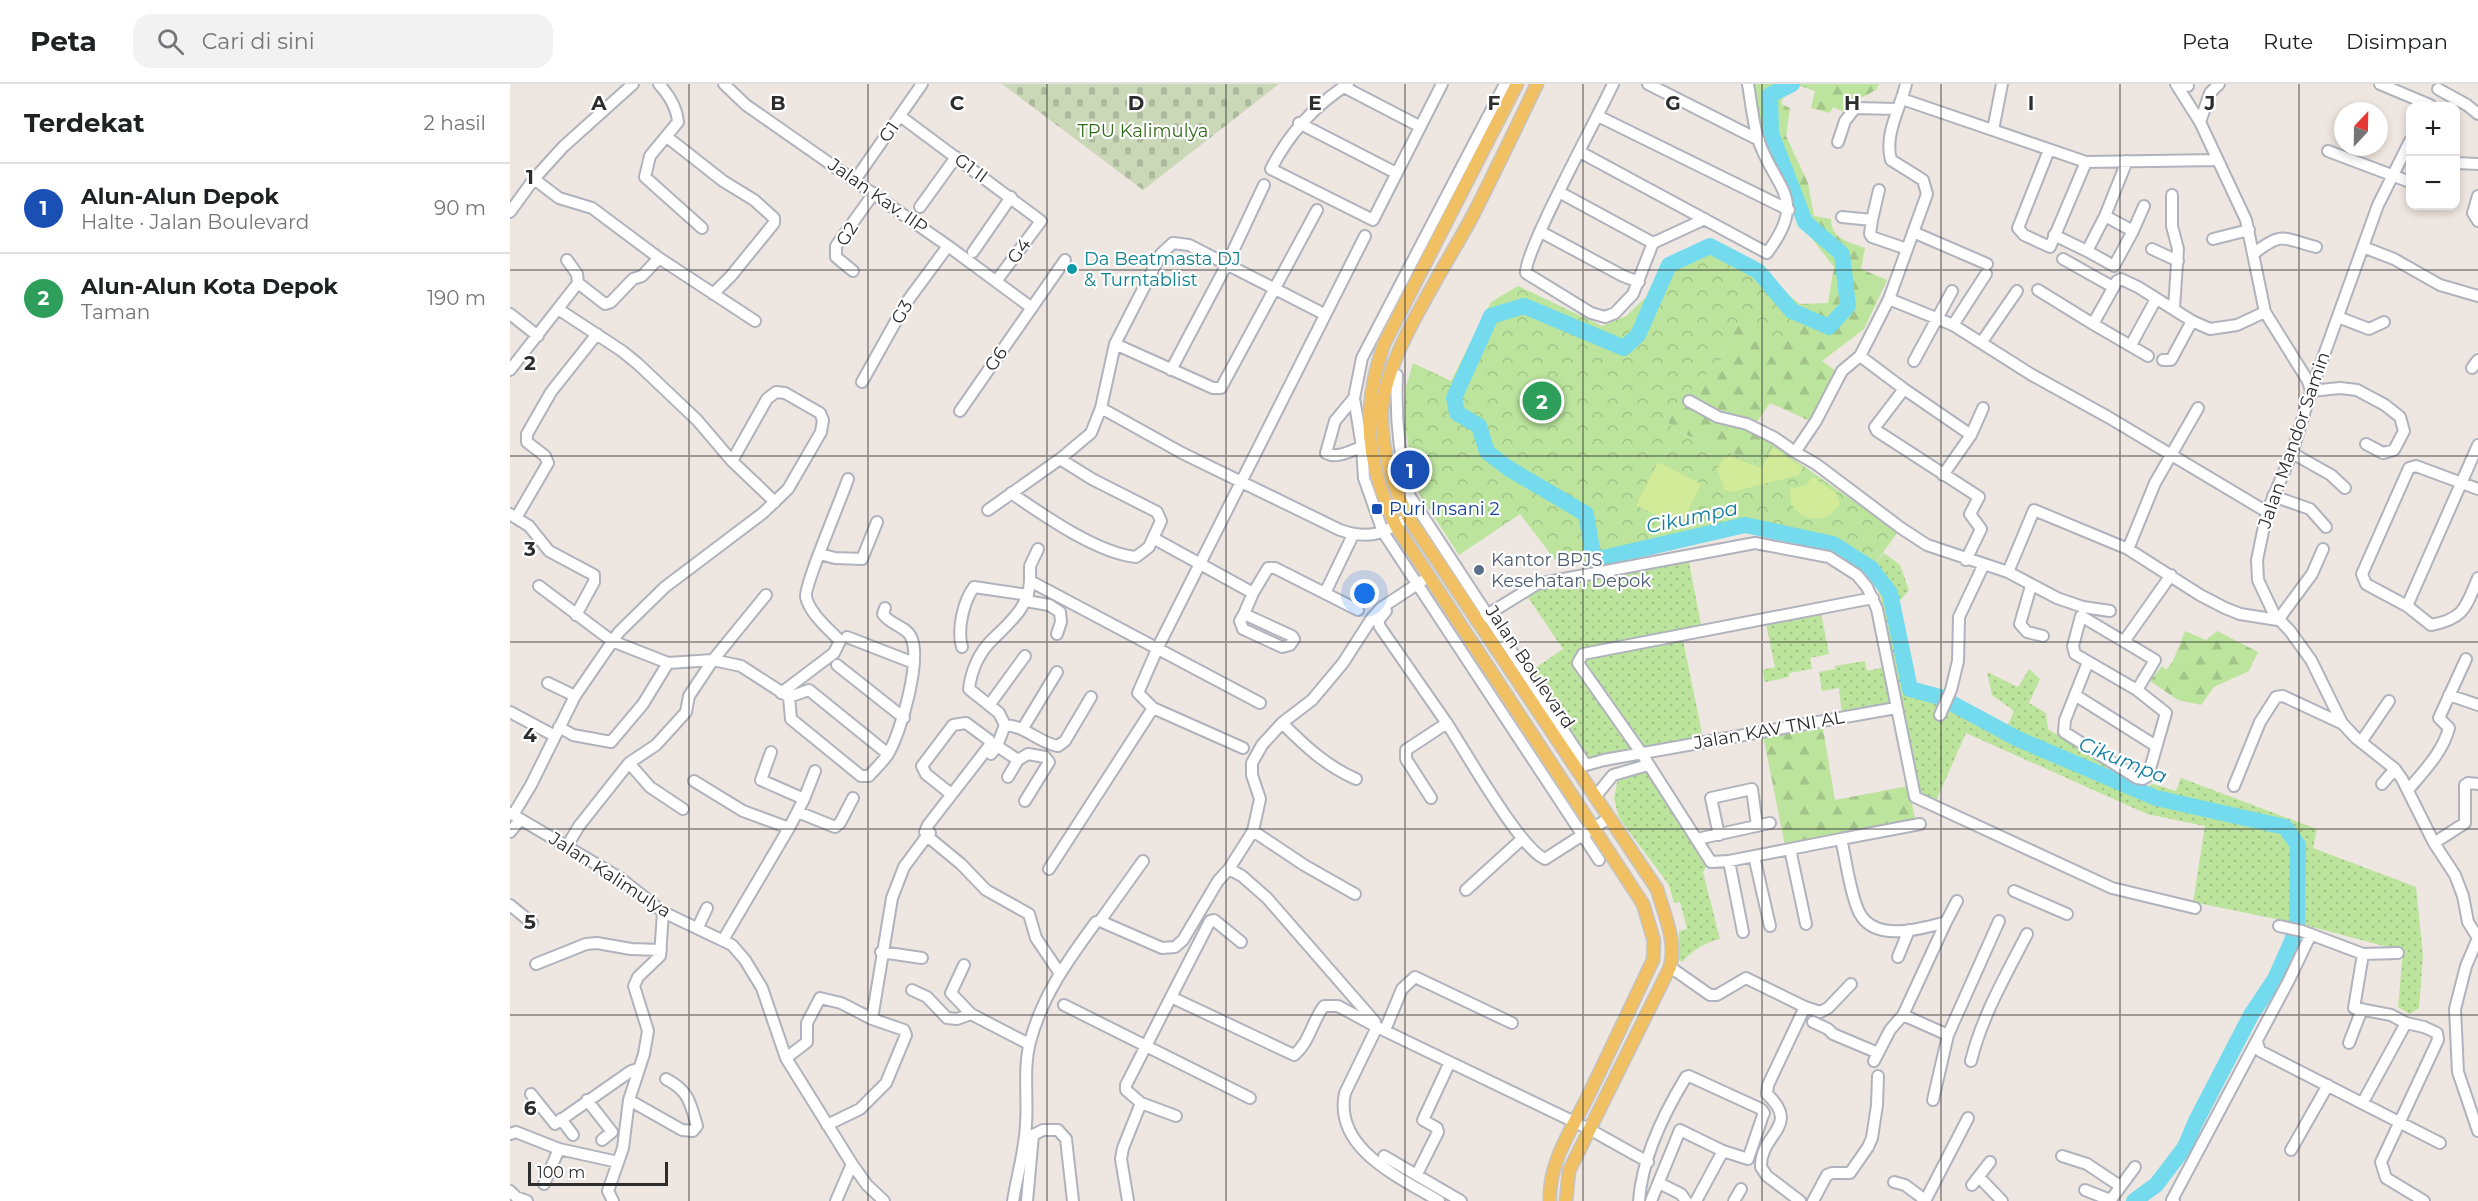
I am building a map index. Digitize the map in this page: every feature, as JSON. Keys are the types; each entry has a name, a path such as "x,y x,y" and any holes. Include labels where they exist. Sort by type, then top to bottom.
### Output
{"main road":[{"name":"Jalan Boulevard","path":"1517,84 1384,344 1376,366 1368,409 1368,435 1377,482 1396,526 1643,904 1654,941 1653,960 1576,1123 1558,1153 1550,1201"},
{"name":"Jalan Boulevard","path":"1537,84 1473,215 1402,346 1390,376 1382,411 1384,441 1395,490 1408,517 1482,618 1581,767 1595,797 1656,889 1670,931 1673,956 1670,967 1569,1171 1566,1201"}],"street":[{"path":"510,212 534,179 563,147 633,84"},
{"path":"659,84 668,94 678,116 678,122 650,156 645,177 702,228"},
{"name":"Jalan Kav. IIP","path":"724,84 746,105 997,280 1032,308"},
{"name":"G1","path":"855,180 922,84"},
{"path":"1419,126 1346,85 1299,123 1271,169 1373,220 1442,84"},
{"path":"1505,84 1362,358 1354,398 1362,447 1364,478 1383,532 1599,860"},
{"path":"1613,84 1559,192 1525,267 1526,273 1592,313 1605,317 1615,313 1633,294 1653,243 1705,219"},
{"path":"1648,84 1759,140"},
{"path":"1580,152 1767,253 1776,241 1789,210 1784,191 1759,140 1748,84"},
{"path":"1795,452 1816,421 1842,371 1860,356 1888,299 1927,194 1923,180 1891,160 1889,152 1897,109 1906,84"},
{"path":"1993,130 2002,84"},
{"path":"2176,84 2187,87 2200,122 2249,230 2265,312 2308,381 2311,391 2340,388 2356,390 2385,405 2400,417 2403,431 2398,447 2389,453 2383,453 2366,444"},
{"path":"2200,122 2210,93 2219,84"},
{"path":"2380,84 2421,102"},
{"path":"2432,102 2439,87 2478,114"},
{"path":"1902,99 2086,162 2217,160"},
{"path":"1838,142 1845,122 1855,108 1897,109"},
{"name":"G1 II","path":"900,116 1041,221"},
{"path":"1598,116 1789,210"},
{"path":"1299,123 1396,173"},
{"path":"667,137 723,181 754,200 774,218 774,223 731,276 713,294"},
{"path":"2049,150 2018,228 2024,235 2050,247 2086,162"},
{"path":"2328,152 2406,181"},
{"name":"Jalan Mandor Samin","path":"2406,152 2378,205 2311,391 2292,453 2267,512 2257,560 2258,580 2266,602 2311,660 2342,723 2361,742 2395,769 2408,790 2434,843 2456,875 2468,922 2478,938"},
{"path":"920,207 956,157"},
{"path":"2087,251 2105,216 2127,160"},
{"path":"2460,163 2478,164"},
{"path":"534,179 559,198 592,208 659,258 754,321"},
{"path":"1171,370 1226,266 1264,185"},
{"path":"1879,190 1870,234 1872,237 1907,249"},
{"path":"1559,192 1653,243"},
{"name":"G2","path":"853,271 836,257 836,246 874,193"},
{"path":"2172,195 2172,226 2178,245 2174,308"},
{"path":"2478,196 2473,213 2478,221"},
{"path":"974,252 1011,197"},
{"path":"2054,235 2114,266 2144,206"},
{"path":"1115,344 1213,388 1222,387 1317,210"},
{"path":"2105,216 2133,231"},
{"path":"1842,217 1872,220"},
{"name":"G4","path":"997,280 1041,221"},
{"path":"2213,239 2249,230"},
{"path":"1541,232 1639,282"},
{"path":"1913,232 1987,269 1953,325"},
{"path":"1243,748 1153,708 1138,694 1158,647 1365,236"},
{"path":"2253,254 2272,239 2279,237 2316,247"},
{"path":"988,510 1060,459 1091,433 1101,408 1115,344 1161,254 1173,243 1189,245 1226,266 1324,314"},
{"name":"G3","path":"862,382 906,303 948,246"},
{"path":"2363,247 2394,259 2440,285 2478,296"},
{"path":"2152,249 2178,261"},
{"path":"567,260 577,274 578,283 605,304 611,303 633,279 642,276 659,258"},
{"path":"2063,259 2114,287"},
{"name":"G6","path":"960,411 1065,260"},
{"path":"2093,324 2117,281 2126,280 2192,321 2210,329 2237,326 2265,312"},
{"path":"510,370 578,283"},
{"path":"2038,290 2148,356"},
{"path":"1914,361 1952,291"},
{"path":"1981,344 2017,291"},
{"path":"1888,299 1953,325 1981,344 2267,512"},
{"path":"2131,345 2156,299"},
{"path":"558,309 638,364 697,420 732,461 775,502"},
{"path":"510,314 538,336"},
{"path":"2338,317 2370,328 2384,322"},
{"path":"2163,360 2171,360 2192,321"},
{"path":"576,615 594,582 594,575 549,551 529,526 513,516 549,463 545,456 527,442 527,434 552,392 597,334"},
{"path":"1860,356 1971,435"},
{"path":"1397,375 1395,412 1400,454 1409,495 1482,618 1537,584 1755,543 1829,557 1857,575 1873,598 1877,609 1915,797 2112,888 2195,908"},
{"path":"1904,389 1875,427 1877,431 1943,476 1979,497 1970,514 1981,529 1966,560"},
{"path":"510,832 514,816 575,696 612,641 665,587 775,502 788,489 821,432 823,420 820,413 785,393 776,392 767,399 732,461"},
{"path":"1354,398 1335,421 1326,453 1331,456 1338,455 1362,447"},
{"path":"1689,401 1718,417 1747,424 1775,438 1816,464 1918,539 1966,560 2008,572 2031,586 2082,607 2110,611"},
{"path":"1101,408 1182,453 1353,535 1374,536 1396,526 1408,517"},
{"path":"1943,476 1971,435 1983,408"},
{"path":"2127,549 2155,483 2198,408"},
{"path":"2407,606 2478,445"},
{"path":"2292,453 2331,475 2345,488"},
{"path":"1011,493 1045,516 1118,555 1136,557 1149,547 1161,521 1157,512 1092,479 1060,459"},
{"path":"2478,489 2412,466 2409,468 2386,514 2362,578 2366,584 2407,606 2431,625 2454,619 2463,612 2478,578"},
{"path":"785,695 834,653 840,641 814,612 806,596 810,573 820,554 848,479"},
{"path":"2273,496 2310,508 2326,528"},
{"path":"2008,572 2034,510 2127,549 2200,595 2240,614 2278,620 2312,574 2323,549"},
{"path":"820,554 835,558 862,559 877,522"},
{"path":"1325,593 1353,535"},
{"path":"1153,538 1253,593"},
{"path":"872,1019 881,952 892,898 904,867 997,746 1005,725 999,713 990,704 969,689 972,670 991,640 1009,626 1027,598 1030,566 1038,549"},
{"path":"1942,711 1951,690 1958,661 1959,617 1984,564"},
{"path":"1244,614 1265,572 1272,567 1358,610"},
{"path":"2125,640 2171,575"},
{"path":"1429,576 1419,587 1385,611 1378,621 1380,627 1447,723 1522,839 1545,859 1609,818"},
{"path":"1030,581 1260,703"},
{"path":"539,586 612,641 668,663 713,660 741,666 785,695 790,719 861,776 870,776 888,754 904,718 914,663 910,634 886,618 883,614 885,608"},
{"path":"2031,586 2020,624 2027,632 2043,636"},
{"path":"962,647 959,638 967,597 974,587 1049,605 1060,612 1061,622 1057,634"},
{"path":"1100,921 1162,948 1175,947 1183,940 1218,881 1229,869 1253,831 1260,799 1251,775 1252,763 1262,745 1282,723 1312,700 1343,663 1381,608 1419,587"},
{"path":"567,846 579,826 629,763 656,745 686,712 689,696 713,660 766,595"},
{"path":"1873,598 1583,654 1578,663 1642,754 1711,862 1729,861 1920,824"},
{"path":"2088,662 2063,725 2067,735 2137,778 2143,779 2148,776 2166,713 2137,690 2078,656 2073,650 2081,616 2125,640 2155,660 2137,690"},
{"path":"847,637 914,663"},
{"path":"990,704 1025,656"},
{"path":"2408,790 2434,758 2446,736 2448,724 2439,717 2466,659"},
{"path":"510,712 557,732 610,742 643,704 668,663"},
{"path":"837,665 904,718"},
{"path":"1023,728 1057,672"},
{"path":"548,683 575,696"},
{"path":"785,695 809,690 888,754"},
{"path":"2075,695 2156,746"},
{"path":"2449,695 2478,705"},
{"path":"1005,725 1023,728 1050,745 1059,746 1065,741 1091,696"},
{"path":"2234,786 2260,722 2276,697 2283,696 2342,723"},
{"path":"2361,742 2389,701"},
{"path":"1049,868 1153,708"},
{"name":"Jalan KAV TNI AL","path":"1581,767 1798,724 1896,708"},
{"path":"951,794 926,774 922,766 952,725 966,723 989,740 990,745 928,825 927,836 961,864 986,890 1029,914 1036,938 1059,972"},
{"path":"1282,723 1314,754 1340,772 1356,779"},
{"path":"1431,798 1406,759 1405,752 1447,723"},
{"path":"997,746 1018,760"},
{"path":"771,752 761,780 804,799"},
{"path":"1008,777 1018,760 1028,754 1046,757 1049,762 1025,801"},
{"path":"629,763 650,787 683,809"},
{"path":"1595,797 1613,775 1648,765"},
{"path":"2382,784 2395,769"},
{"path":"728,943 798,812 815,771"},
{"path":"694,781 743,811 789,828"},
{"path":"2434,843 2465,823 2464,792 2473,783"},
{"path":"1719,835 1711,798 1752,789 1757,826"},
{"path":"798,812 835,827 840,823 853,798"},
{"name":"Jalan Kalimulya","path":"514,816 620,878 663,912 728,943 745,960 762,988 786,1058 852,1164 867,1185 884,1201"},
{"path":"1697,839 1770,823"},
{"path":"1253,831 1304,865 1355,894"},
{"path":"1466,890 1522,839"},
{"path":"1841,839 1860,914 1869,922 1884,931 1909,930 1946,922"},
{"path":"1790,849 1806,924"},
{"path":"1754,856 1770,926"},
{"path":"1013,1201 1026,1125 1025,1073 1029,1044 1037,1020 1059,972 1096,922 1100,921 1143,861"},
{"path":"1729,861 1743,932"},
{"path":"1229,869 1242,876 1267,898 1381,1028"},
{"path":"2014,891 2067,914"},
{"path":"1813,1022 1876,1057 1890,1030 1903,1015 1957,901"},
{"path":"510,905 532,923"},
{"path":"698,927 707,908"},
{"path":"613,1201 608,1191 623,1148 629,1100 644,1054 648,1031 634,986 638,977 660,956 663,912"},
{"path":"1176,1116 1141,1103 1125,1090 1145,1045 1210,921 1214,920 1241,942"},
{"path":"1933,1100 1948,1035 1999,921"},
{"path":"2285,927 2307,932 2363,954 2398,953"},
{"path":"1898,957 1909,930"},
{"path":"2174,1201 2172,1200 2256,1042 2307,932"},
{"path":"1971,1061 1977,1039 2027,934"},
{"path":"2478,938 2466,966 2455,1009 2458,1072 2478,1131"},
{"path":"536,964 586,944 597,943 631,949 661,950"},
{"path":"881,952 922,958"},
{"path":"2363,954 2354,1008 2391,1015 2406,1023 2437,1033 2438,1040 2381,1162 2385,1178 2424,1201"},
{"path":"964,965 951,993 971,1014 1029,1044"},
{"path":"1670,967 1710,995 1716,995 1746,978 1820,1012 1828,1008 1851,984"},
{"path":"1439,1201 1374,1160 1355,1141 1348,1130 1343,1100 1345,1093 1402,989 1415,976 1512,1023"},
{"path":"912,990 927,997 947,1018 957,1019 971,1014"},
{"path":"1171,997 1294,1055 1304,1046 1324,1006 1338,1006 1589,1129 1647,1162"},
{"path":"786,1058 807,1042 807,1023 820,998 841,1003 872,1019 904,1030 906,1035 886,1083 860,1108 827,1125"},
{"path":"1064,1005 1250,1098"},
{"path":"1800,1201 1767,1176 1760,1164 1782,1119 1780,1106 1767,1094 1768,1084 1805,1007"},
{"path":"2349,1043 2362,1009"},
{"path":"1903,1015 1948,1035"},
{"path":"2363,1102 2406,1023"},
{"path":"2256,1042 2260,1051 2401,1121 2440,1143"},
{"path":"1417,1174 1438,1132 1437,1128 1423,1120 1450,1062"},
{"path":"531,1094 555,1124 587,1100 631,1071 638,1069"},
{"path":"1639,1201 1647,1162 1663,1121 1683,1081 1689,1076 1761,1109 1764,1113 1748,1159 1723,1151 1663,1121"},
{"path":"1813,1201 1827,1175 1834,1172 1850,1173 1868,1148 1877,1106 1878,1076"},
{"path":"629,1100 682,1130 693,1131 697,1126 690,1101 681,1087 666,1079"},
{"path":"2290,1150 2328,1085"},
{"path":"587,1100 612,1132 602,1140"},
{"path":"1128,1201 1121,1159 1123,1148 1141,1103"},
{"path":"1894,1182 1905,1185 1925,1201 1968,1118"},
{"path":"561,1119 573,1135"},
{"path":"1027,1201 1032,1135 1043,1130 1058,1130 1066,1139 1073,1201"},
{"path":"1651,1201 1680,1130"},
{"path":"510,1134 516,1132 559,1149 618,1162"},
{"path":"544,1184 559,1149"},
{"path":"1696,1201 1723,1151"},
{"path":"1384,1156 1461,1201"},
{"path":"2062,1156 2087,1164 2120,1186"},
{"path":"1990,1162 1975,1181 2002,1201"},
{"path":"836,1201 852,1164"},
{"path":"2085,1190 2110,1200 2135,1167"},
{"path":"1659,1183 1681,1194 1686,1201"},
{"path":"1734,1201 1741,1189"},
{"path":"513,1196 527,1201"}],"green space":[{"name":"TPU Kalimulya","path":"1002,84 1279,84 1143,190"},
{"path":"1752,84 1788,84 1781,104 1790,108 1786,136 1808,183 1814,216 1831,219 1834,231 1842,239 1865,248 1861,269 1887,280 1864,329 1822,361 1836,371 1810,421 1770,403 1756,423 1791,447 1786,454 1773,446 1761,465 1674,430 1664,416 1720,362 1737,325 1803,323 1800,304 1828,303 1834,267 1806,231 1762,139"},
{"path":"1794,84 1879,84 1876,90 1855,101 1847,113 1833,107 1830,113 1811,108 1815,91"},
{"path":"1705,241 1726,245 1800,304 1803,323 1779,344 1737,325 1720,362 1664,416 1674,430 1761,465 1773,445 1898,532 1871,569 1832,545 1744,527 1684,537 1671,545 1593,563 1555,560 1520,514 1459,555 1421,497 1415,483 1405,427 1406,387 1413,363 1451,381 1491,302 1518,286 1602,326 1626,316"},
{"path":"1774,448 1803,468 1799,475 1732,492 1725,490 1717,469 1723,459 1729,456 1761,468"},
{"path":"1658,462 1701,484 1680,527 1636,505"},
{"path":"1813,477 1837,494 1840,504 1832,513 1815,519 1799,513 1793,507 1790,499 1791,489 1806,485"},
{"path":"1884,553 1900,565 1909,590 1897,604 1917,684 1937,688 2006,729 2014,711 1992,695 1987,672 2018,687 2029,669 2040,679 2029,703 2046,713 2048,729 2143,788 2153,784 2176,791 2181,778 2317,829 2313,848 2416,887 2423,956 2419,1008 2410,1014 2398,1007 2403,951 2305,925 2193,902 2205,826 2147,814 1966,733 1935,803 1924,798 1915,786 1881,599 1871,569"},
{"path":"1688,557 1703,635 1683,640 1703,738 1598,759 1589,757 1531,671 1563,649 1527,596 1537,588"},
{"path":"1821,613 1829,654 1810,658 1812,669 1789,673 1789,677 1765,682 1762,670 1775,667 1766,624"},
{"path":"2185,631 2206,640 2217,631 2258,652 2249,671 2214,687 2201,705 2178,700 2150,681 2162,666 2166,670 2173,661"},
{"path":"1865,661 1867,671 1885,667 1891,705 1842,714 1839,688 1822,691 1819,672 1835,669 1835,666"},
{"path":"1822,723 1835,800 1908,786 1916,822 1785,846 1763,735"},
{"path":"1647,770 1708,863 1703,872 1720,939 1699,948 1682,962 1678,960 1679,931 1687,929 1680,902 1674,903 1669,885 1619,818 1614,798 1618,778"}],"waterway":[{"name":"Cikumpa","path":"1792,84 1770,95 1771,133 1805,222 1842,254 1848,306 1829,327 1792,311 1758,271 1710,246 1669,265 1638,335 1624,348 1524,306 1491,316 1454,398 1457,413 1479,426 1487,452 1508,468 1586,514 1594,560 1745,525 1833,544 1871,568 1890,593 1910,689 1940,697 2018,739 2156,798 2285,827 2298,845 2297,922 2292,941 2275,979 2251,1015 2185,1147 2156,1185 2134,1201"}],"place":[{"name":"Da Beatmasta DJ & Turntablist","path":"1072,269"},
{"name":"Alun-Alun Kota Depok","path":"1542,401"},
{"name":"Alun-Alun Depok","path":"1410,470"},
{"name":"Puri Insani 2","path":"1377,509"},
{"name":"Kantor BPJS Kesehatan Depok","path":"1479,570"}]}
